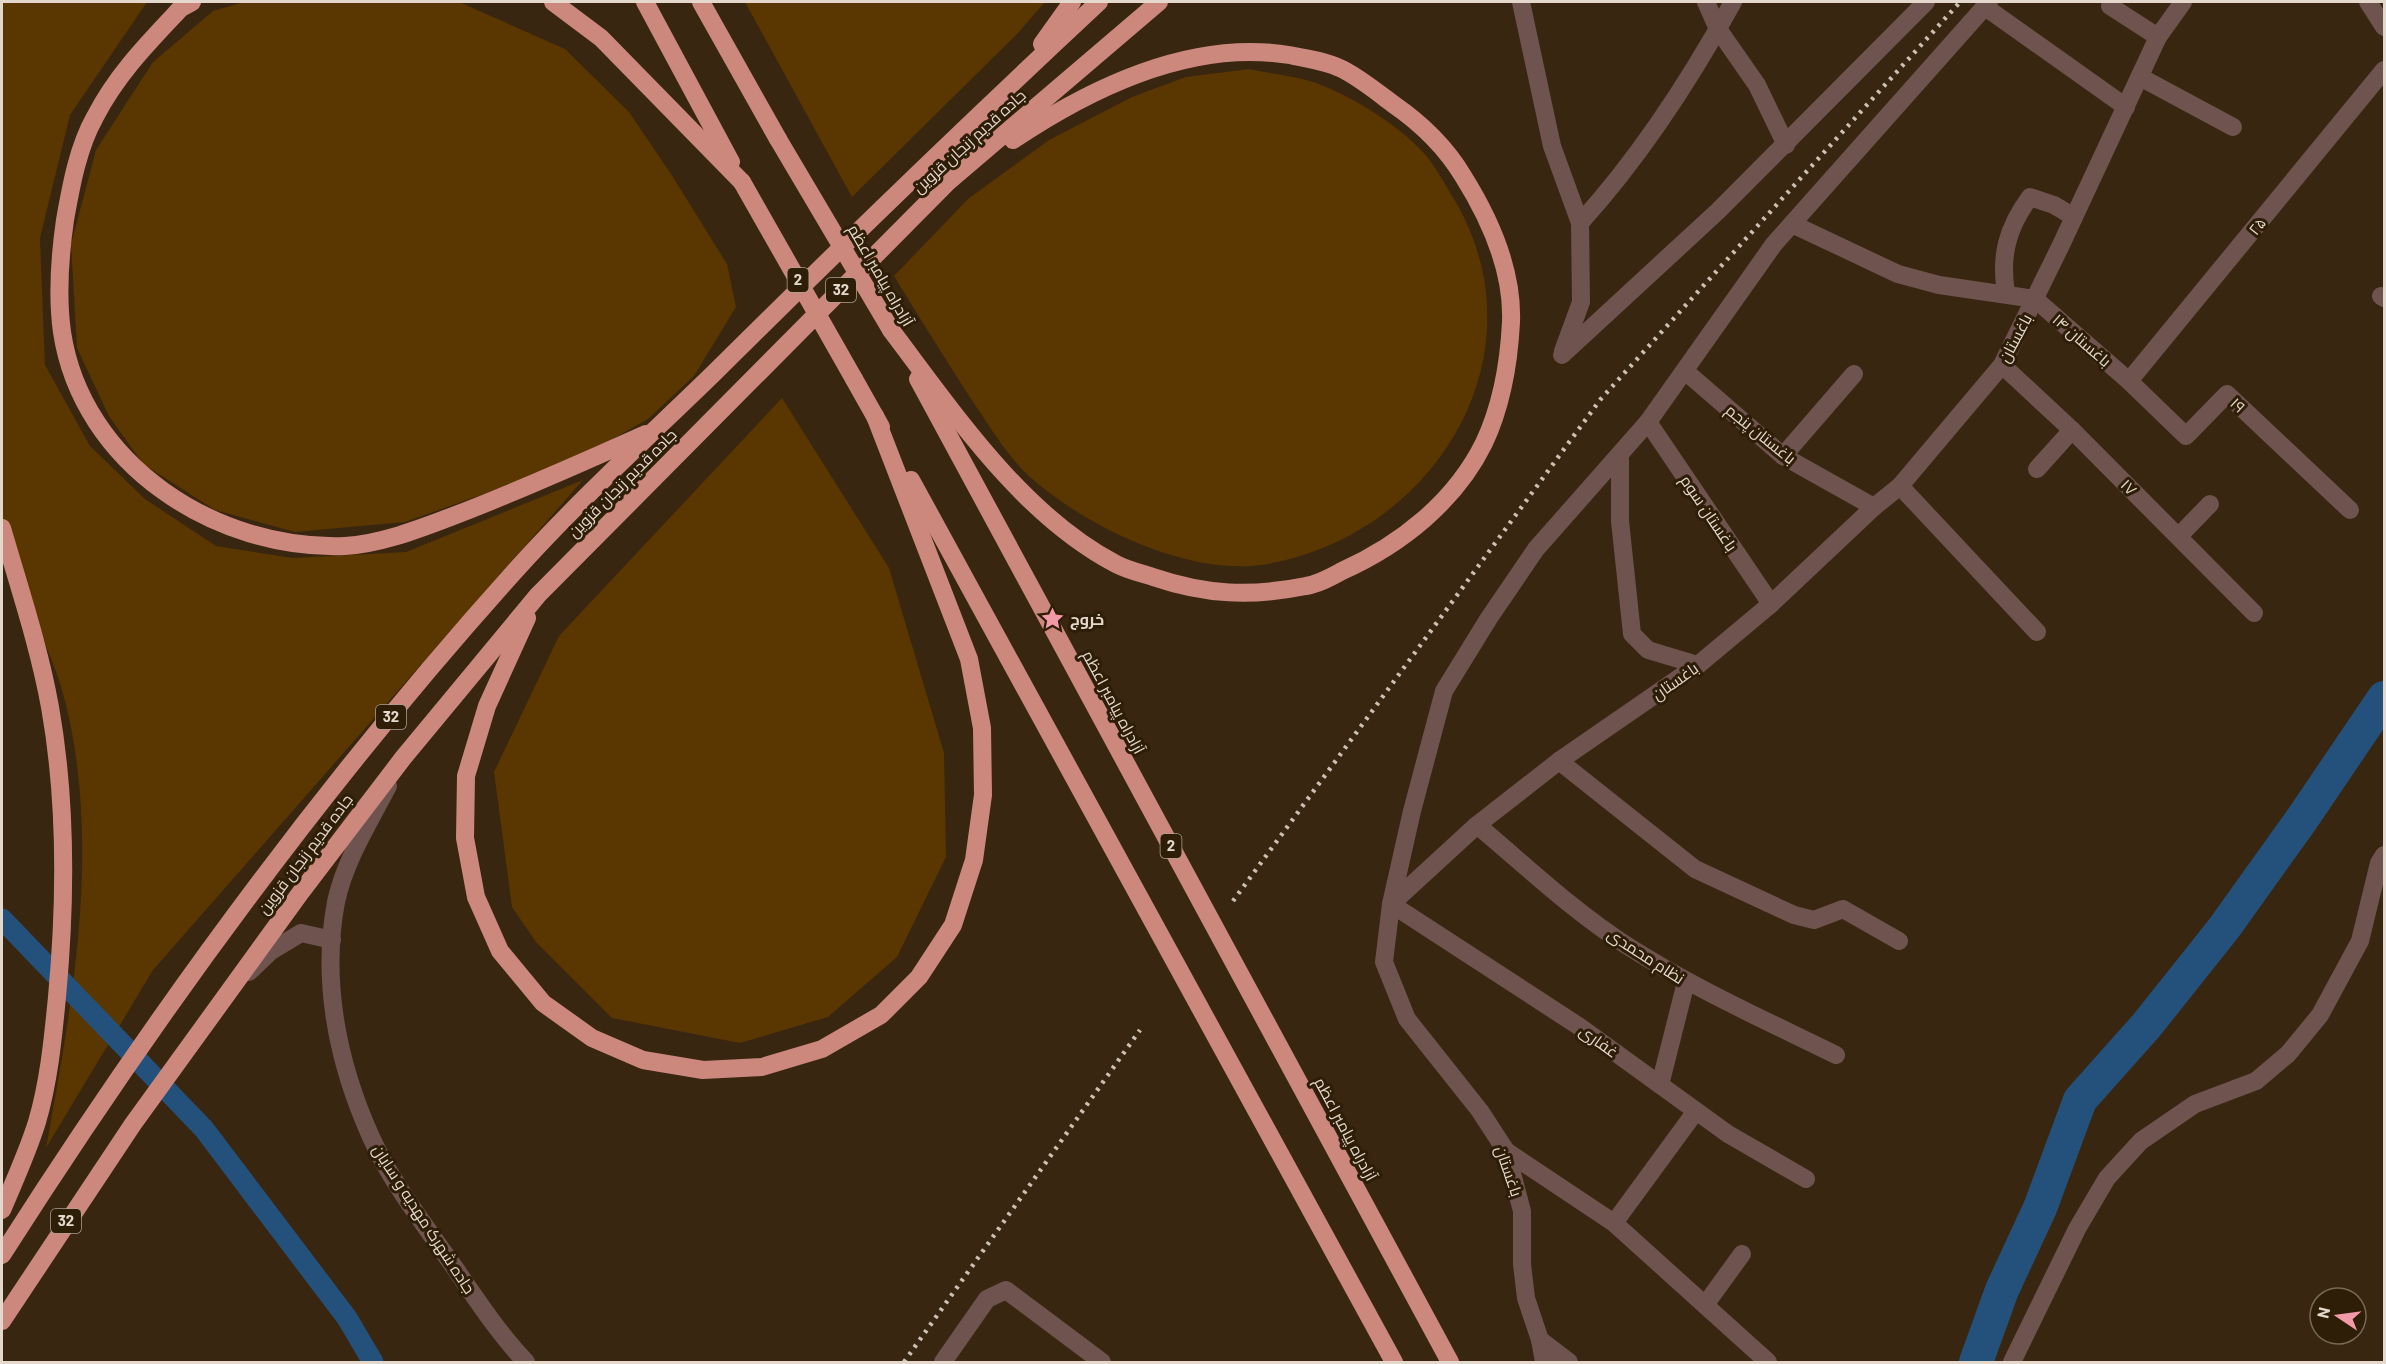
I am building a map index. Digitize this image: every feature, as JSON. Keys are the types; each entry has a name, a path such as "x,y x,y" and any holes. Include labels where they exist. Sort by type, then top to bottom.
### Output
{"highway":[{"path":"192,2 181,8 126,66 94,118 72,183 62,242 62,332 71,369 88,408 112,443 142,475 177,501 216,522 256,537 296,544 347,546 403,535 496,500 656,430"},
{"path":"553,2 601,38 742,182"},
{"name":"2","path":"645,2 742,182 994,630 1394,1362"},
{"name":"آزادراه پیامبر اعظم","path":"701,2 778,139 891,330 1450,1362"},
{"path":"1020,75 1072,2"},
{"name":"جاده قدیم زنجان قزوین","path":"2,1255 104,1100 271,868 376,734 517,568 924,165 1099,2"},
{"name":"جاده قدیم زنجان قزوین","path":"2,1321 181,1055 403,758 538,595 948,182 1160,2"},
{"path":"891,330 997,469 1077,540 1118,566 1202,592 1239,593 1310,586 1373,557 1434,512 1483,444 1498,402 1507,361 1511,318 1506,274 1494,232 1449,153 1419,123 1341,68 1270,52 1200,56 1137,75 1062,107 948,182"},
{"path":"538,595 487,706 466,776 465,838 476,897 500,951 543,1003 592,1038 643,1060 703,1070 762,1067 822,1049 881,1015 919,976 952,925 974,860 983,795 982,728 969,659 875,416"},
{"path":"2,528 33,632 50,707 60,775 64,845 62,932 53,1045 37,1122 2,1210"}],"street":[{"path":"1521,2 1552,147 1580,223 1581,302 1562,355 1786,145 1926,2"},
{"path":"1706,2 1718,29 1757,85 1786,145"},
{"path":"1580,223 1621,178 1718,29 1733,2"},
{"name":"باغستان","path":"1544,1362 1540,1340 1526,1298 1522,1264 1522,1211 1506,1151 1480,1111 1407,1019 1384,963 1391,904 1477,825 1559,761 1698,665 1771,604 1874,507 1900,486 2002,364 2158,38 2183,2"},
{"path":"2368,2 2385,27"},
{"path":"1391,904 1412,811 1444,691 1536,549 1620,457 1648,422 1774,244 1987,4 2126,107"},
{"path":"2110,6 2158,38"},
{"name":"۲۵","path":"2129,381 2385,70"},
{"path":"2140,77 2233,127"},
{"path":"2006,293 2002,268 2005,251 2018,214 2030,197 2054,205 2074,217"},
{"path":"1792,224 1899,274 1939,285 2035,299"},
{"name":"باغستان ۱۴","path":"2035,299 2129,381"},
{"name":"۱۷","path":"2002,364 2072,430 2254,613"},
{"name":"باغستان پنجم","path":"1685,371 1783,456 1874,507"},
{"path":"1783,456 1854,374"},
{"name":"۱۹","path":"2129,381 2186,436 2227,394 2350,510"},
{"name":"باغستان سوم","path":"1648,422 1771,604"},
{"path":"2037,470 2072,430"},
{"path":"1620,457 1620,521 1632,634 1648,650 1698,665"},
{"path":"1900,486 2037,632"},
{"path":"2179,536 2210,504"},
{"name":"جاده شهرک مهدیه و سایان","path":"403,758 345,868 336,902 329,975 335,1026 371,1138 439,1245 526,1362"},
{"path":"1559,761 1695,869 1794,915 1814,920 1843,909 1899,941"},
{"name":"نظام محمدی","path":"1477,825 1571,904 1624,944 1686,982 1836,1055"},
{"path":"2012,1362 2077,1229 2114,1171 2141,1141 2195,1104 2256,1081 2288,1054 2320,1015 2360,941 2379,863 2385,855"},
{"name":"غفاری","path":"1391,904 1580,1027 1728,1134 1806,1179"},
{"path":"227,993 271,951 301,933 332,940"},
{"path":"1660,1085 1686,982"},
{"path":"1614,1223 1696,1111"},
{"path":"1506,1151 1614,1223 1768,1362"},
{"path":"1705,1305 1742,1254"},
{"path":"943,1362 987,1299 1006,1290 1102,1362"},
{"path":"1540,1340 1569,1362"}],"shaded area":[{"path":"2,2 147,2 70,115 40,238 45,365 90,446 145,499 216,546 293,558 406,552 583,480 153,970 46,1148 74,979 82,865 81,808 75,752 64,697 13,567 3,523"},
{"path":"244,2 459,2 565,49 629,112 727,264 736,307 694,376 648,419 611,440 526,479 405,522 295,532 215,510 143,464 109,416 77,348 71,244 96,150 153,62 213,11"},
{"path":"745,2 1045,2 1017,34 852,197"},
{"path":"1249,69 1300,79 1331,89 1362,105 1419,147 1447,187 1477,250 1487,310 1481,369 1461,424 1428,473 1383,514 1330,545 1268,564 1238,566 1206,563 1174,556 1141,544 1080,514 1030,477 995,435 894,276 968,199 1049,140 1132,97 1186,77"},
{"path":"782,398 889,568 944,753 946,857 897,957 828,1017 740,1043 612,1018 536,942 512,907 494,772 559,636"}],"waterway":[{"path":"1976,1362 2002,1290 2040,1208 2080,1100 2146,1026 2224,928 2384,698"},
{"path":"2,919 204,1129 347,1318 373,1362"}],"railway":[{"path":"1233,901 1600,400 1960,2"},
{"path":"904,1362 1140,1030"}],"place":[{"name":"خروج","path":"1052,619"}]}
